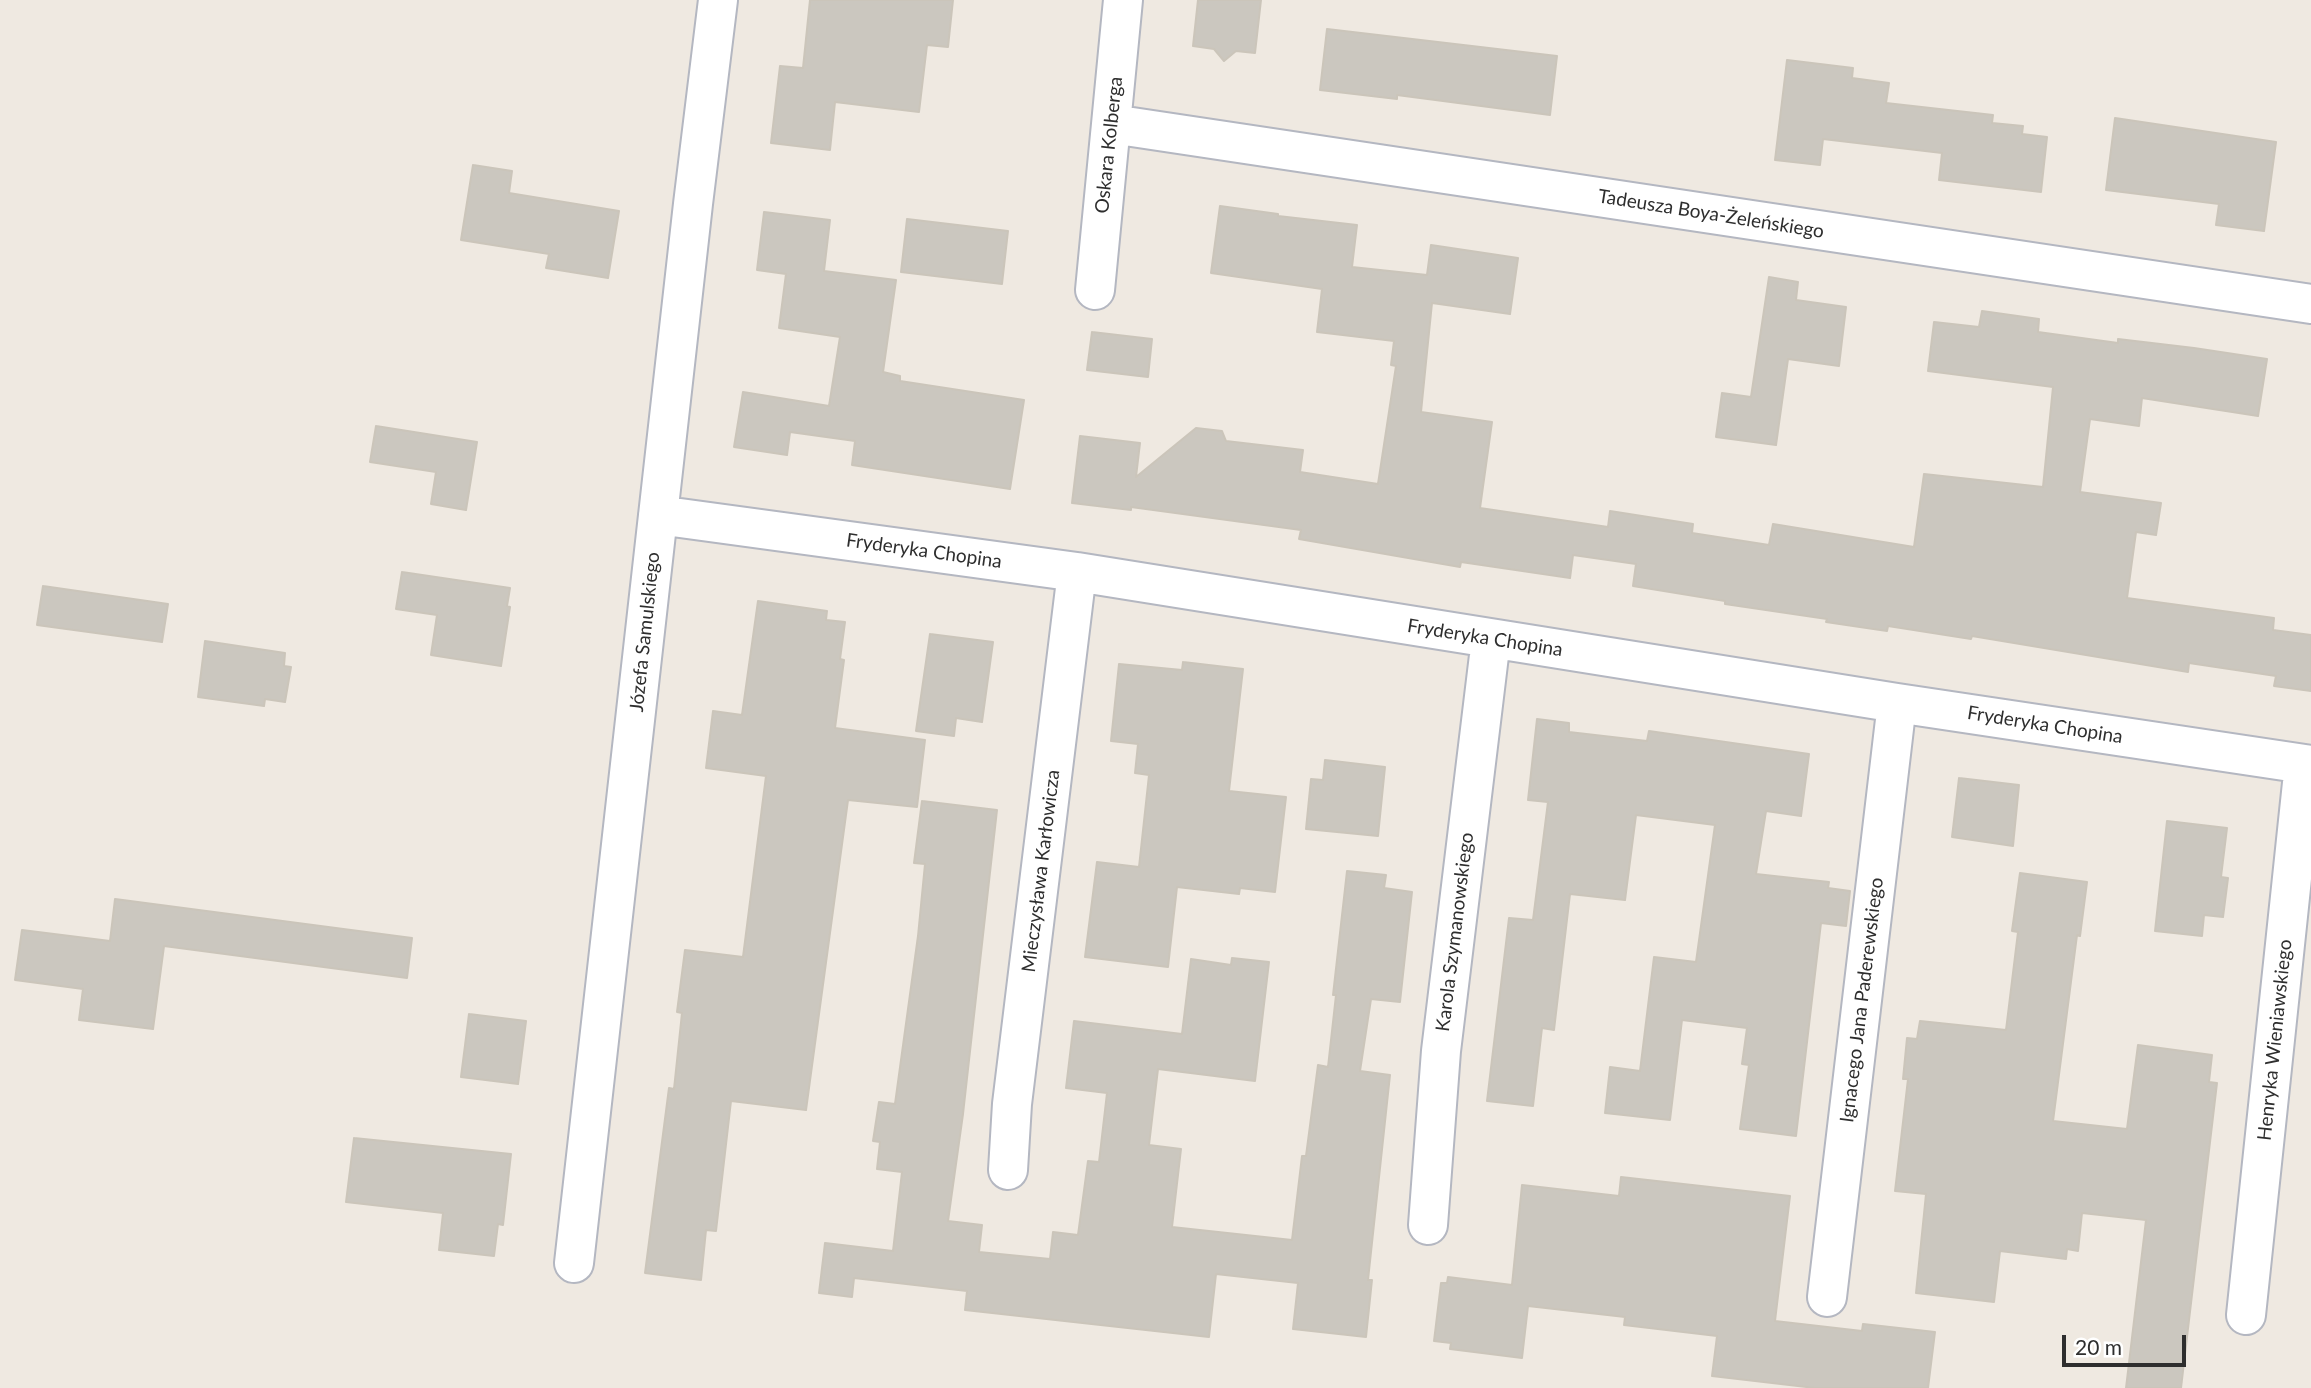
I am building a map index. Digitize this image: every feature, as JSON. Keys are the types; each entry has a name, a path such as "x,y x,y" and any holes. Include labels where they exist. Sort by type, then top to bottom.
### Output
{"street":[{"name":"Józefa Samulskiego","path":"574,1263 718,0"},
{"name":"Oskara Kolberga","path":"1095,290 1123,0"},
{"name":"Tadeusza Boya-Żeleńskiego","path":"1112,124 2311,304"},
{"name":"Fryderyka Chopina","path":"658,516 1077,572 1897,703 2307,765"},
{"name":"Mieczysława Karłowicza","path":"1008,1170 1012,1104 1077,572"},
{"name":"Karola Szymanowskiego","path":"1428,1225 1441,1051 1490,639"},
{"name":"Ignacego Jana Paderewskiego","path":"1827,1297 1897,703"},
{"name":"Henryka Wieniawskiego","path":"2246,1315 2307,765"}],"building":[{"path":"810,0 953,0 948,47 927,45 919,112 835,102 830,150 771,143 780,66 803,68"},
{"path":"1198,0 1261,0 1255,53 1236,51 1224,61 1214,49 1193,46"},
{"path":"1327,29 1557,56 1550,115 1397,95 1397,99 1320,90"},
{"path":"1787,60 1853,68 1852,78 1889,83 1886,103 1993,115 1992,123 2023,126 2022,134 2047,137 2041,192 1939,180 1942,153 1823,139 1820,165 1775,160"},
{"path":"2115,118 2276,142 2264,231 2216,225 2219,204 2106,190"},
{"path":"473,165 512,171 509,193 619,211 608,278 546,268 549,254 461,240"},
{"path":"1220,206 1357,225 1352,267 1427,275 1431,245 1518,258 1510,314 1432,303 1421,412 1492,422 1480,508 1608,527 1610,511 1693,524 1692,533 1769,545 1773,524 1914,547 1924,474 2043,487 2053,387 1928,371 1934,322 1979,327 1982,311 2039,319 2038,332 2118,343 2118,339 2267,359 2258,416 2142,398 2139,426 2090,419 2080,492 2161,503 2156,535 2136,532 2127,598 2274,618 2273,630 2311,635 2311,691 2274,686 2276,676 2189,663 2188,672 1972,636 1971,639 1888,626 1887,631 1725,604 1725,601 1633,586 1636,564 1573,555 1570,578 1461,562 1460,567 1299,539 1301,530 1131,507 1131,510 1072,503 1080,436 1140,443 1136,477 1196,428 1222,431 1226,441 1303,450 1300,472 1378,484 1396,366 1391,365 1394,341 1317,332 1322,289 1211,273"},
{"path":"764,212 830,220 824,271 896,280 883,372 900,376 900,381 1024,400 1010,489 852,465 855,441 790,432 787,455 734,447 743,392 829,406 840,337 779,328 786,274 757,270"},
{"path":"907,219 1008,231 1002,284 901,272"},
{"path":"1769,277 1798,282 1796,300 1846,307 1839,366 1788,359 1776,445 1716,437 1722,393 1751,397"},
{"path":"1092,332 1152,339 1148,377 1087,370"},
{"path":"376,426 477,442 466,510 431,504 436,472 370,462"},
{"path":"402,572 510,588 507,606 510,607 501,666 431,655 437,615 396,609"},
{"path":"43,586 168,604 162,642 37,625"},
{"path":"758,601 827,611 826,620 845,622 840,659 844,660 835,728 925,740 917,807 848,800 806,1110 731,1101 716,1231 706,1230 701,1280 645,1273 669,1088 674,1089 682,1013 677,1012 685,950 743,957 766,776 706,768 713,711 742,715"},
{"path":"930,634 993,642 982,722 956,718 954,736 916,731"},
{"path":"205,641 285,653 284,666 291,667 285,702 265,699 264,706 198,697"},
{"path":"1183,662 1243,669 1229,791 1286,797 1275,892 1240,888 1239,894 1177,887 1168,967 1085,957 1097,862 1139,867 1149,775 1135,773 1138,744 1111,741 1119,664 1182,670"},
{"path":"1537,719 1569,723 1569,732 1647,741 1649,731 1809,754 1801,816 1766,811 1756,874 1829,882 1828,888 1850,891 1846,926 1821,923 1796,1136 1740,1129 1749,1065 1742,1064 1747,1028 1682,1020 1670,1120 1605,1113 1610,1067 1640,1071 1654,957 1696,962 1715,825 1636,815 1625,900 1570,894 1554,1030 1542,1028 1533,1106 1487,1101 1509,918 1533,920 1548,802 1528,800"},
{"path":"1325,760 1385,767 1378,836 1306,829 1311,779 1323,780"},
{"path":"1959,778 2019,785 2013,846 1952,837"},
{"path":"922,801 997,810 963,1114 948,1221 982,1225 979,1252 1050,1259 1053,1232 1078,1235 1088,1161 1099,1162 1107,1093 1066,1088 1074,1021 1182,1034 1191,959 1231,965 1232,958 1269,962 1255,1081 1158,1069 1149,1145 1181,1149 1172,1227 1292,1240 1302,1156 1306,1156 1318,1065 1328,1067 1347,871 1386,875 1384,888 1412,892 1400,1002 1371,999 1360,1071 1390,1075 1368,1280 1372,1280 1366,1337 1293,1329 1298,1283 1216,1274 1209,1337 965,1310 967,1291 854,1278 852,1297 819,1293 825,1243 893,1251 902,1172 877,1169 880,1142 873,1141 879,1102 895,1104 925,864 914,863"},
{"path":"2167,821 2227,828 2221,877 2228,878 2223,917 2204,915 2202,936 2155,931"},
{"path":"2020,873 2087,882 2080,936 2077,935 2053,1121 2127,1129 2138,1045 2212,1055 2209,1082 2217,1083 2181,1388 2126,1388 2146,1220 2082,1213 2078,1251 2067,1249 2066,1259 2000,1251 1994,1302 1916,1293 1926,1194 1895,1191 1908,1079 1903,1079 1907,1038 1917,1039 1920,1021 2006,1030 2018,932 2012,931"},
{"path":"115,899 412,938 407,978 164,946 153,1029 79,1020 83,989 15,980 22,930 110,941"},
{"path":"469,1014 526,1021 518,1084 461,1077"},
{"path":"354,1138 511,1154 503,1225 498,1224 494,1256 439,1250 443,1213 346,1202"},
{"path":"1621,1177 1790,1196 1775,1321 1862,1331 1863,1324 1935,1332 1928,1388 1815,1388 1712,1376 1717,1336 1624,1325 1625,1317 1528,1306 1522,1358 1450,1349 1451,1343 1434,1341 1441,1283 1447,1283 1448,1277 1512,1285 1522,1185 1619,1196"}]}
